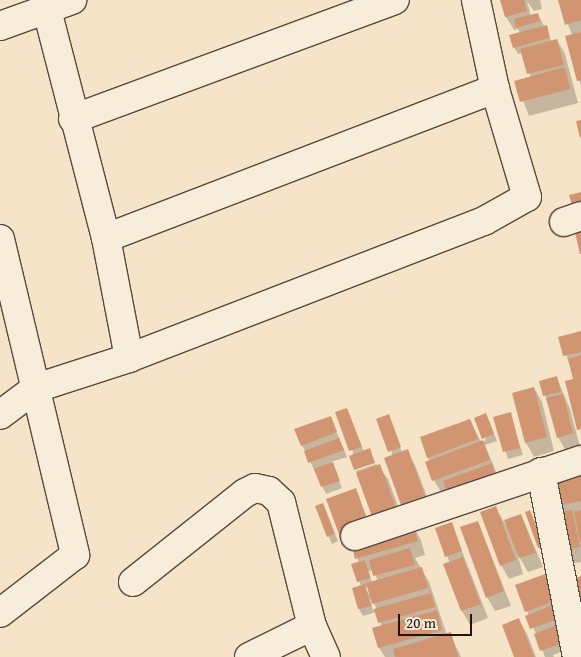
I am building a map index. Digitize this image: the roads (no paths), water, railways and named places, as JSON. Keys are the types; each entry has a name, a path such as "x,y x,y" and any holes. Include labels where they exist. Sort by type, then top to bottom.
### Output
{"street":[{"path":"0,26 72,0"},
{"path":"73,119 395,0"},
{"path":"0,415 36,388 129,358 484,221 526,197 495,89 476,0"},
{"path":"47,10 73,119 106,238 129,358"},
{"path":"106,238 495,89"},
{"path":"0,613 75,555 36,388 1,251"},
{"path":"355,536 581,460"},
{"path":"541,472 577,657"},
{"path":"133,582 245,493 262,488 281,502 312,626 326,657"},
{"path":"249,657 312,626"}]}
